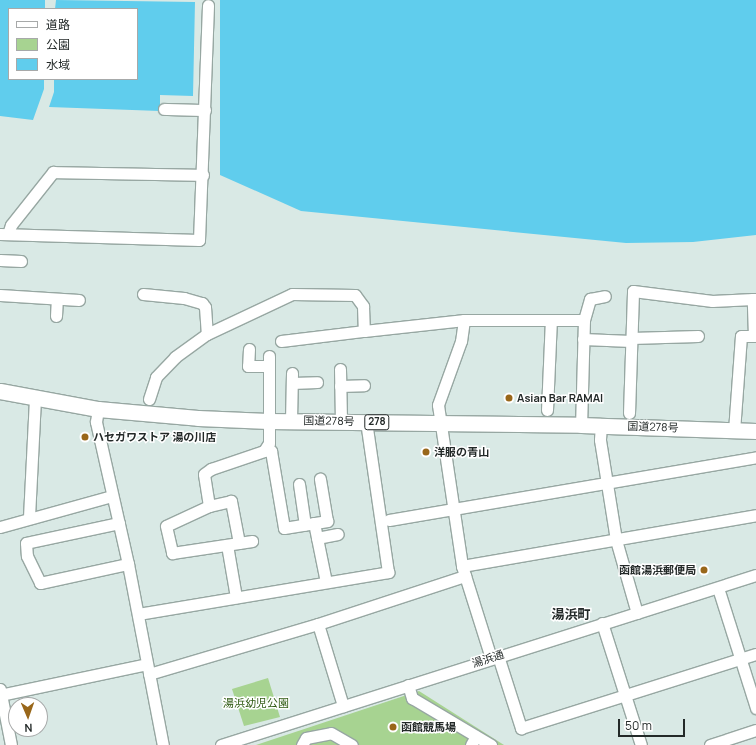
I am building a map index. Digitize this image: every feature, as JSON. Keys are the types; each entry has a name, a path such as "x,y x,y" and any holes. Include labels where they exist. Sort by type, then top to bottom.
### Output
{"highway":[{"name":"国道278号","path":"0,391 98,408 268,421 601,425 756,431"}],"street":[{"path":"4,234 199,240 203,175 208,5"},
{"path":"164,109 204,110"},
{"path":"4,234 53,172 203,175"},
{"path":"0,260 21,261"},
{"path":"629,413 633,291 712,301 755,299 754,336 741,336 734,431"},
{"path":"144,294 184,298 202,303 205,307 207,334"},
{"path":"149,399 156,377 175,357 207,334 292,294 355,295 363,306 364,331"},
{"path":"0,295 79,300"},
{"path":"581,425 584,320 590,299 604,296"},
{"path":"56,316 57,299"},
{"path":"281,341 464,320 584,320"},
{"path":"464,320 461,341 438,405 452,509 464,571 521,728 756,654"},
{"path":"547,410 551,320"},
{"path":"584,339 631,339 698,336"},
{"path":"209,506 204,474 211,469 264,451 267,447 269,361 248,366 249,349"},
{"path":"340,369 341,421"},
{"path":"291,421 292,378 317,382"},
{"path":"340,386 364,385"},
{"path":"30,517 35,398"},
{"path":"98,408 96,422 128,564 163,745"},
{"path":"138,614 388,572 366,422"},
{"path":"601,425 606,482 616,540 638,613"},
{"path":"267,447 271,451 284,528 327,521 320,479"},
{"path":"389,520 756,457"},
{"path":"299,484 310,524 317,538 326,582"},
{"path":"0,526 112,496"},
{"path":"239,543 231,501 209,506 166,526 172,553 227,545 252,541"},
{"path":"11,745 0,693 148,669 318,624 464,571 616,540 756,515"},
{"path":"119,523 26,543 27,556 40,583 128,564"},
{"path":"317,538 338,534"},
{"path":"227,545 236,597"},
{"name":"湯浜通","path":"221,745 756,575"},
{"path":"718,588 756,708"},
{"path":"602,623 640,745"},
{"path":"318,624 343,706"},
{"path":"408,685 412,698 474,741 491,745"},
{"path":"710,745 756,730"},
{"path":"302,745 306,738 331,733 352,745"}],"green space":[{"name":"湯浜幼児公園","path":"268,678 280,717 244,726 232,689"},
{"name":"函館競馬場","path":"419,691 504,745 256,745 268,741"}],"water":[{"path":"0,0 45,0 45,8 8,8 8,80 44,80 44,89 33,120 0,116"},
{"path":"56,0 195,2 193,96 160,95 160,111 49,107 54,92 54,80 138,80 138,8 55,8"},
{"path":"220,0 756,0 756,235 693,242 626,243 301,211 220,175"}],"place":[{"name":"Asian Bar RAMAI","path":"509,398"},
{"name":"ハセガワストア 湯の川店","path":"85,437"},
{"name":"洋服の青山","path":"426,452"},
{"name":"函館湯浜郵便局","path":"704,570"},
{"name":"函館競馬場","path":"393,727"}],"district":[{"name":"湯浜町","path":"571,614"}]}
